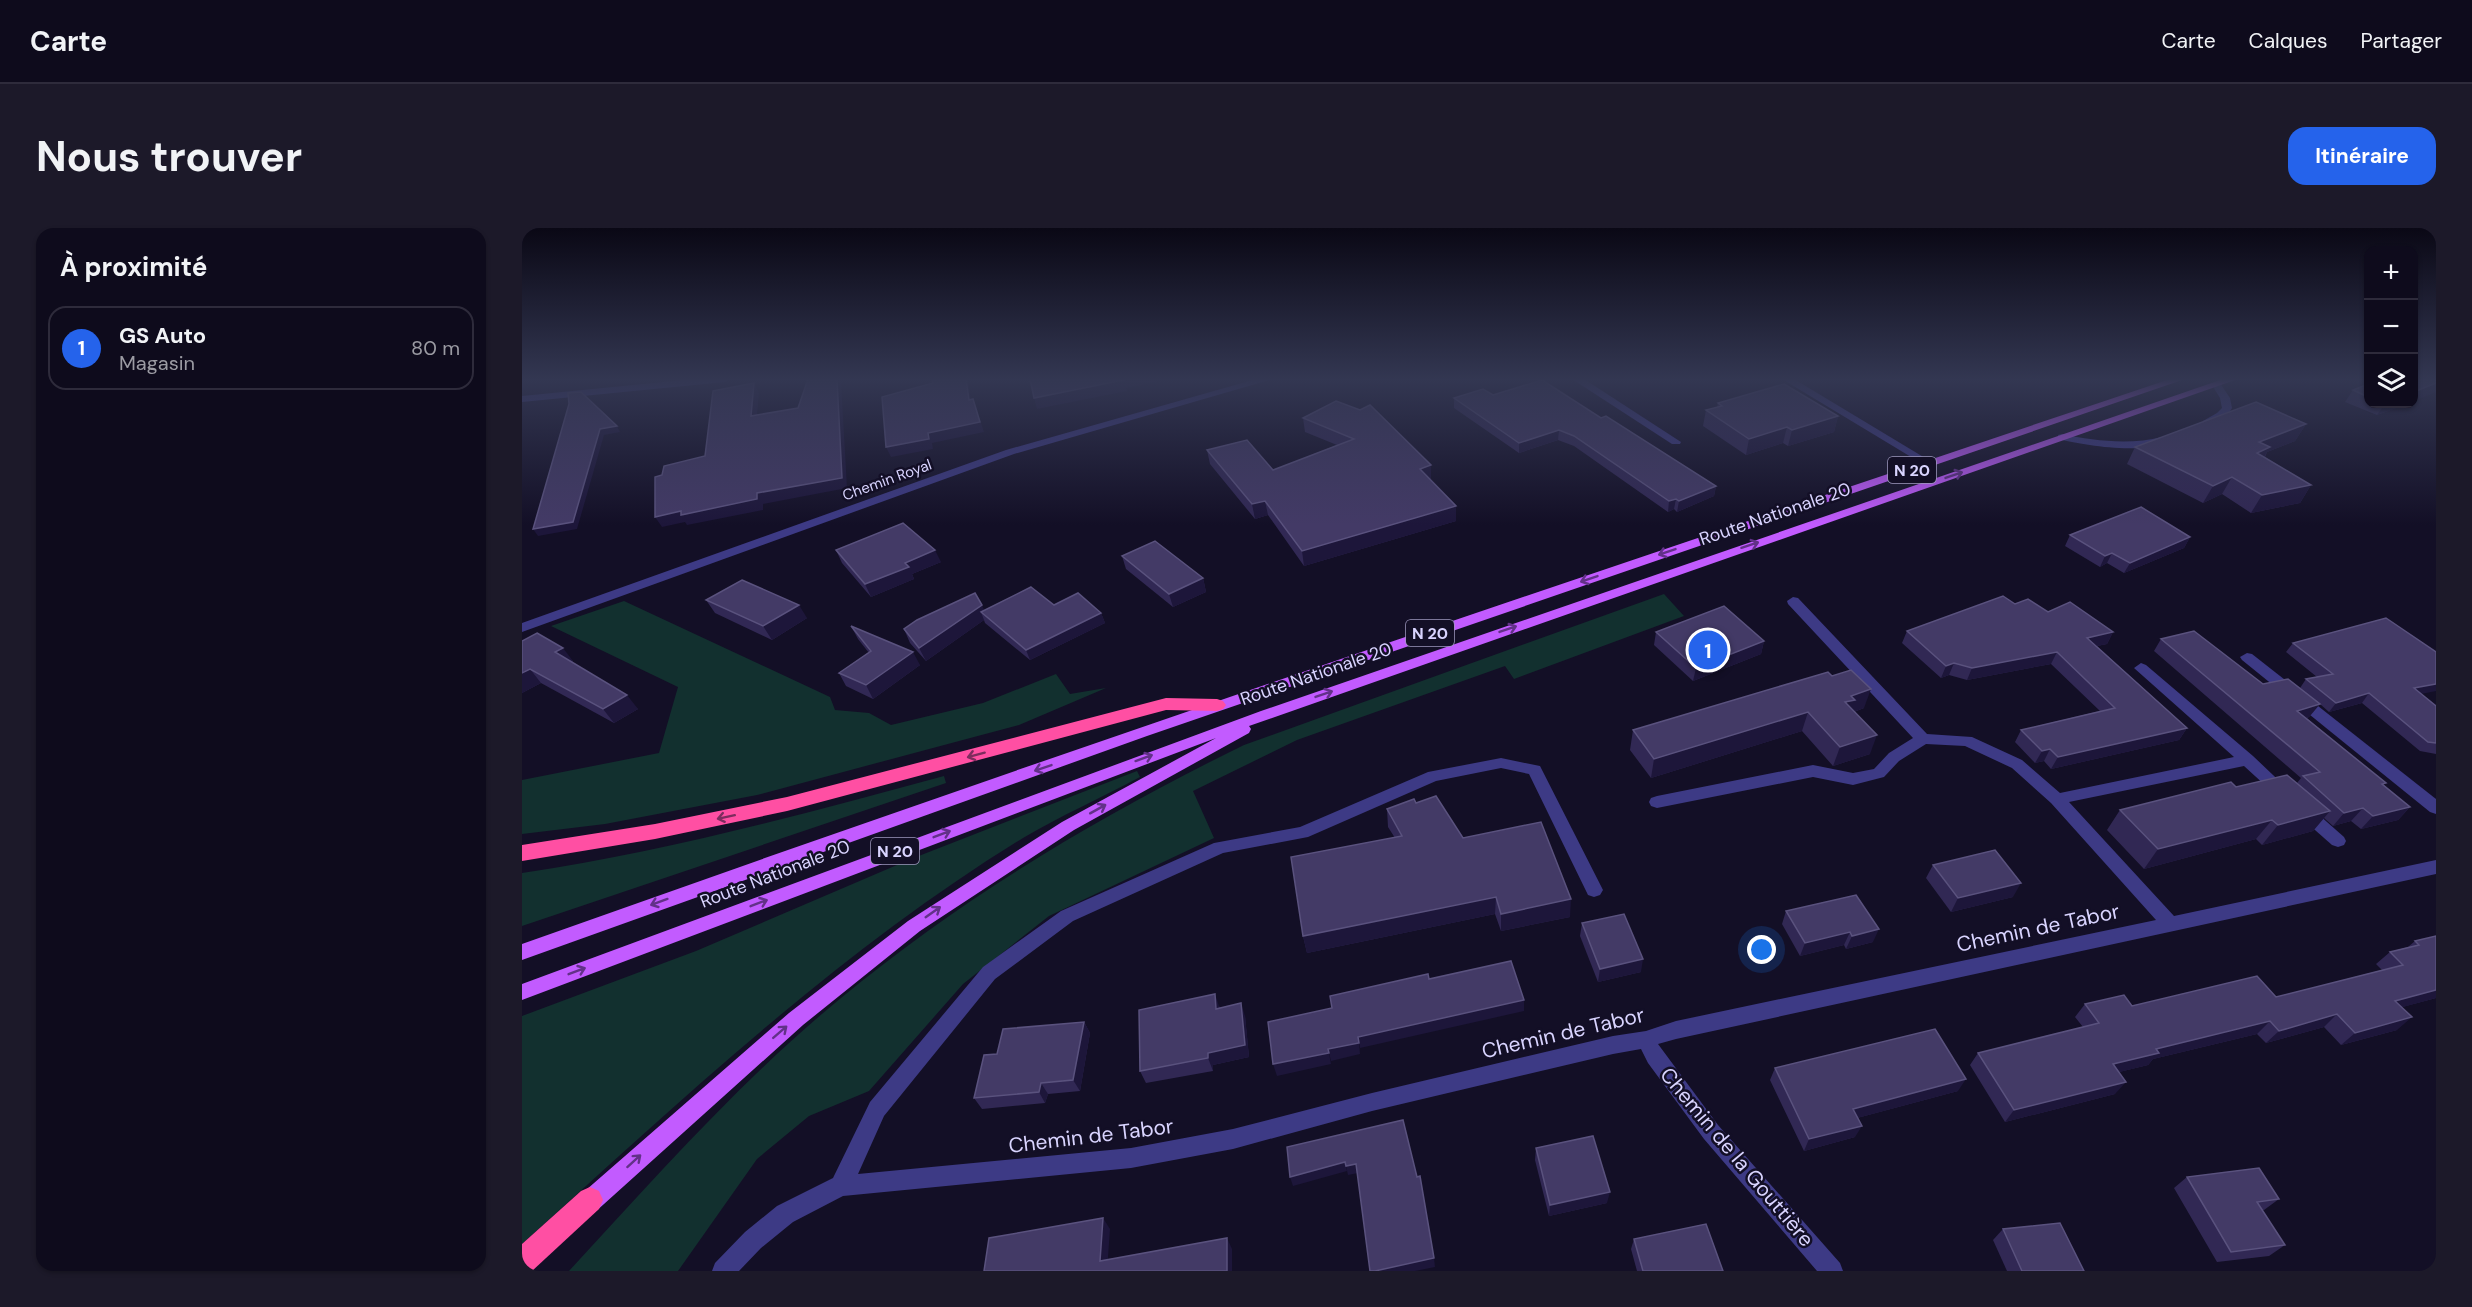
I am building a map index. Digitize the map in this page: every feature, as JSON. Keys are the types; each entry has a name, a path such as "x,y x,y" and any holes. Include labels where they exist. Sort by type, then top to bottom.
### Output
{"highway":[{"path":"522,853 683,826 784,805 864,786 1166,704 1217,705"},
{"path":"522,1262 590,1200"}],"main road":[{"name":"Route Nationale 20","path":"522,952 773,860 1217,705 2036,428"},
{"name":"Route Nationale 20","path":"522,992 1269,713 2092,428"},
{"path":"530,1271 590,1200 796,1019 914,926 1068,826 1224,742 1269,713"}],"street":[{"name":"Chemin Royal","path":"522,628 1010,452 1096,428"},
{"path":"1653,428 1676,442"},
{"path":"1868,428 1929,464"},
{"path":"2062,438 2087,444 2152,444 2172,436"},
{"path":"1793,601 1923,739"},
{"path":"2247,657 2436,808"},
{"path":"2141,668 2338,841"},
{"path":"1656,802 1813,771 1852,779 1879,773 1894,757 1923,739 1967,741 2018,764 2057,799 2170,924"},
{"path":"2057,799 2248,760"},
{"path":"841,1186 877,1109 989,973 1067,916 1220,848 1259,839 1302,833 1433,776 1501,763 1534,770 1594,890"},
{"name":"Chemin de Tabor","path":"723,1271 753,1240 785,1214 841,1186 943,1178 1142,1156 1233,1139 1372,1102 1646,1040 1688,1027 2436,867"},
{"name":"Chemin de la Gouttière","path":"1646,1040 1655,1057 1711,1132 1832,1271"}],"green space":[{"path":"1664,594 1684,616 1514,679 1505,666 1297,740 1193,791 1214,838 1049,916 963,984 869,1091 809,1116 757,1159 678,1271 569,1271 700,1130 804,1029 936,925 1035,860 1138,800 1244,745"},
{"path":"624,601 830,697 835,710 869,713 891,725 983,703 1056,674 1070,694 1106,688 1019,725 757,795 605,824 522,834 522,780 659,753 678,687 551,626"},
{"path":"1137,771 1140,777 1023,838 955,882 889,929 763,1029 522,1244 522,1016 696,951 911,859"},
{"path":"944,776 946,783 522,926 522,873 681,843 787,818"}],"building":[{"path":"562,428 608,428 600,429 573,522 533,529"},
{"path":"708,428 839,428 842,478 757,493 757,499 681,515 681,511 655,517 655,477 662,475 664,466 705,456"},
{"path":"884,428 953,428 928,433 929,439 886,447"},
{"path":"1326,428 1393,428 1431,465 1420,469 1456,506 1302,551 1265,501 1252,504 1207,450 1247,440 1273,470 1354,439"},
{"path":"1497,428 1624,428 1716,486 1679,501 1676,499 1669,501 1574,436 1559,430 1519,443"},
{"path":"1732,428 1785,428 1749,439"},
{"path":"2187,428 2296,428 2259,442 2270,447 2257,453 2311,485 2262,495 2232,477 2213,486 2135,447"},
{"path":"2141,507 2190,537 2130,563 2112,553 2105,556 2070,535"},
{"path":"903,523 935,550 905,563 909,567 865,584 836,550"},
{"path":"1155,541 1203,578 1169,594 1122,556"},
{"path":"742,580 799,605 763,626 706,600"},
{"path":"1031,587 1054,605 1078,593 1101,613 1026,650 981,612"},
{"path":"975,593 982,605 919,648 904,629 917,620"},
{"path":"2003,596 2015,604 2028,599 2048,612 2070,602 2113,632 2087,638 2187,728 2058,757 2050,749 2042,751 2021,730 2115,708 2057,652 1972,668 1954,663 1946,666 1907,631"},
{"path":"1724,606 1764,641 1696,668 1656,632"},
{"path":"2386,618 2436,652 2436,684 2414,688 2436,706 2436,743 2428,742 2369,693 2336,703 2306,679 2333,674 2293,643"},
{"path":"851,626 913,652 866,685 839,673 871,651"},
{"path":"2194,631 2263,684 2288,679 2320,704 2297,711 2386,783 2382,784 2410,807 2373,816 2363,808 2344,813 2303,776 2320,772 2161,639"},
{"path":"537,633 563,648 555,652 627,695 603,709 530,669 522,673 522,641"},
{"path":"1851,670 1871,689 1851,696 1855,700 1845,702 1877,735 1840,747 1808,712 1654,759 1633,730 1828,672 1832,676"},
{"path":"2287,775 2330,811 2278,825 2272,820 2158,849 2120,810 2231,782 2236,787"},
{"path":"1436,796 1463,838 1541,822 1571,899 1501,914 1496,897 1303,936 1291,857 1402,836 1387,809 1414,799 1416,803"},
{"path":"1995,850 2021,883 1958,898 1933,865"},
{"path":"1856,895 1879,929 1852,936 1850,932 1805,943 1786,911"},
{"path":"1624,914 1643,959 1600,969 1582,923"},
{"path":"2436,936 2436,990 2395,1001 2412,1017 2355,1033 2337,1014 2279,1031 2270,1021 2156,1049 2159,1053 2113,1064 2126,1082 2014,1110 1978,1053 2099,1023 2085,1004 2124,995 2132,1006 2257,976 2276,997 2403,965 2390,952 2419,945 2415,941"},
{"path":"1511,961 1524,1000 1358,1037 1359,1043 1328,1049 1329,1053 1273,1064 1268,1022 1332,1008 1330,996 1428,974 1429,979"},
{"path":"1215,994 1216,1009 1241,1003 1245,1045 1208,1053 1208,1058 1140,1071 1139,1010"},
{"path":"1084,1022 1073,1080 1041,1083 1039,1092 974,1098 984,1055 997,1054 1003,1029"},
{"path":"1935,1029 1966,1079 1853,1109 1862,1126 1809,1139 1775,1068"},
{"path":"1403,1120 1417,1177 1420,1176 1434,1258 1370,1271 1356,1164 1346,1166 1345,1162 1290,1177 1287,1147"},
{"path":"1593,1136 1610,1192 1550,1205 1536,1148"},
{"path":"2259,1168 2279,1199 2257,1202 2285,1245 2231,1252 2187,1177"},
{"path":"1103,1218 1100,1261 1227,1238 1227,1271 984,1271 989,1238"},
{"path":"2060,1223 2084,1271 2022,1271 2003,1229"},
{"path":"1706,1224 1723,1271 1643,1271 1634,1239"}],"place":[{"name":"GS Auto","path":"1708,650"}]}
